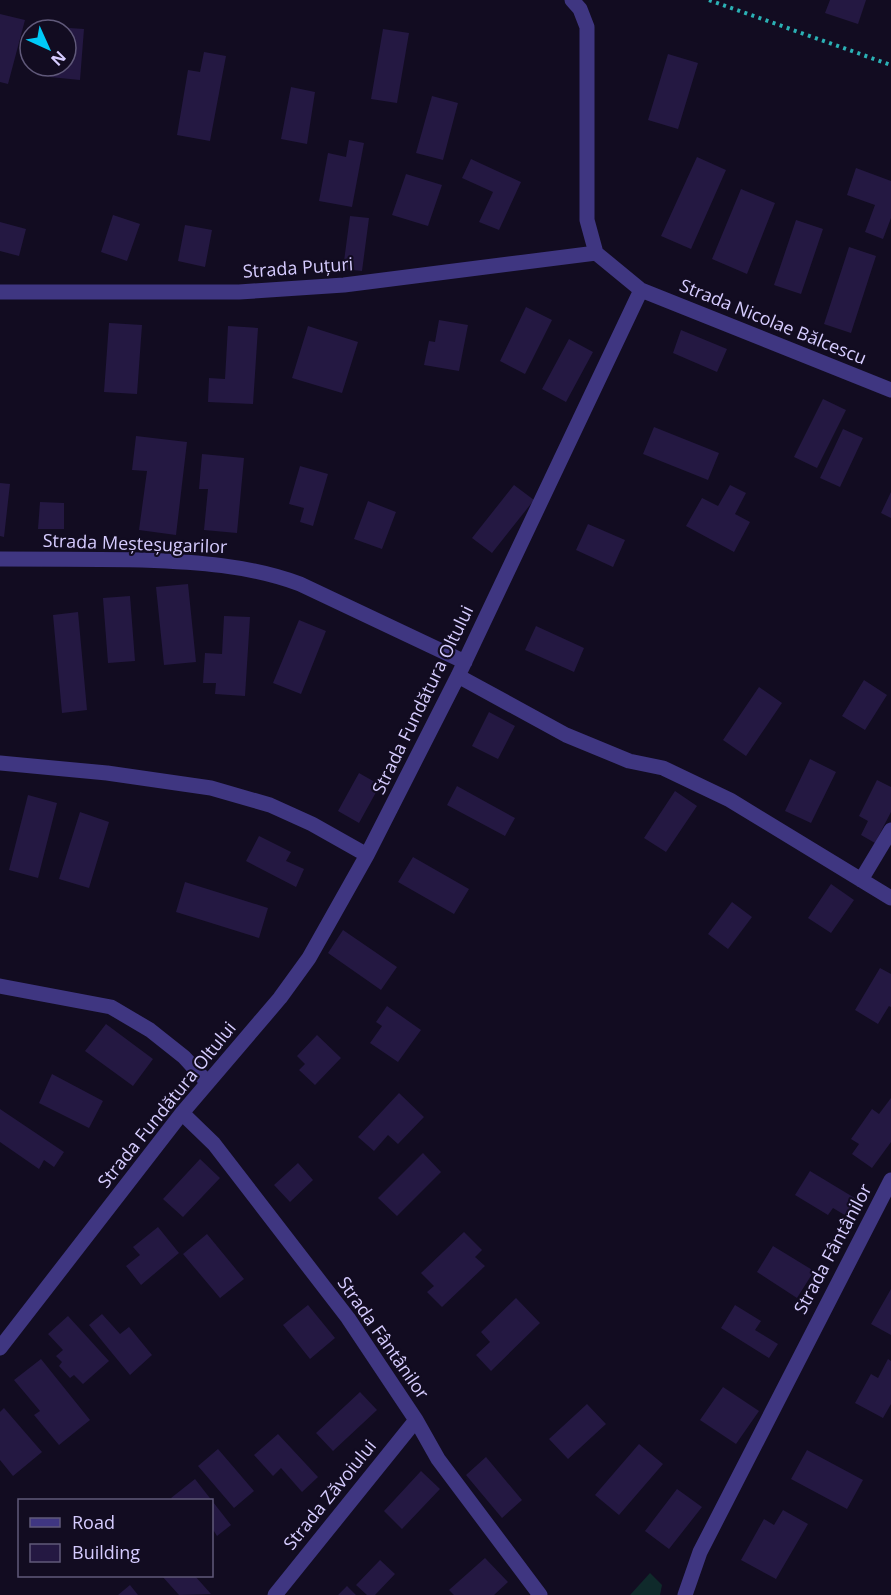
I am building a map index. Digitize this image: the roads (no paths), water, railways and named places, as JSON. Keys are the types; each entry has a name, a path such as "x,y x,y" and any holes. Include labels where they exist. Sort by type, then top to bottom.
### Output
{"street":[{"path":"572,0 580,9 587,27 587,220 596,253 640,290"},
{"name":"Strada Puțuri","path":"0,292 262,290 344,285 596,253"},
{"name":"Strada Nicolae Bălcescu","path":"640,290 891,390"},
{"name":"Strada Fundătura Oltului","path":"0,1348 182,1113 280,998 309,958 366,855 461,669 640,290"},
{"name":"Strada Meșteșugarilor","path":"0,559 85,558 186,562 275,575 300,584 461,669 566,735 629,761 663,768 730,800 891,898"},
{"path":"0,763 107,773 211,788 270,805 312,824 366,855"},
{"path":"861,880 891,830"},
{"path":"0,986 111,1007 150,1030 184,1057 207,1082"},
{"name":"Strada Fântânilor","path":"182,1113 214,1144 348,1318 416,1420 438,1459 540,1595"},
{"name":"Strada Fântânilor","path":"689,1593 705,1542 891,1180"},
{"name":"Strada Zăvoiului","path":"275,1595 416,1420"}]}
